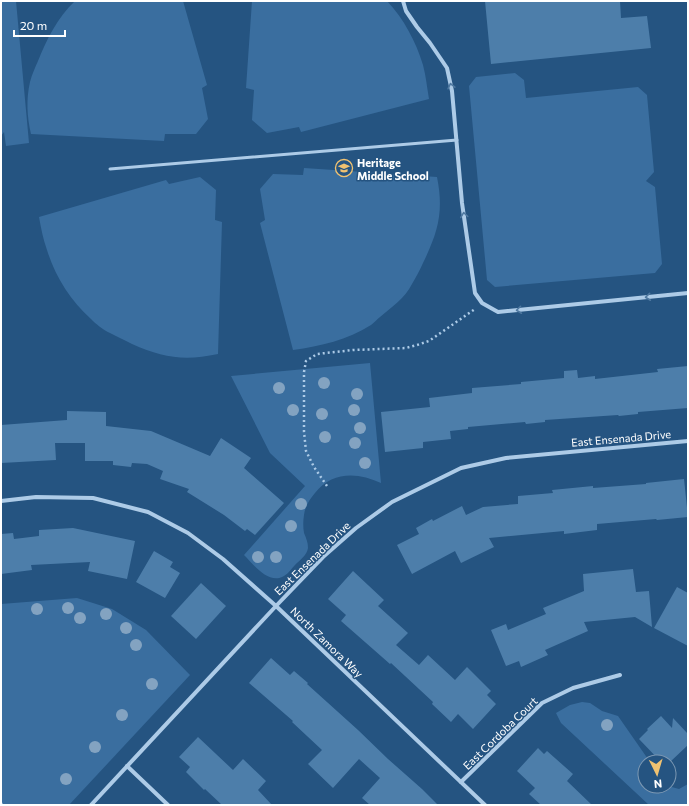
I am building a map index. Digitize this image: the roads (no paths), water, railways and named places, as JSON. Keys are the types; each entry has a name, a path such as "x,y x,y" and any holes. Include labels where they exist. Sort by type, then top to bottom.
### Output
{"street":[{"path":"403,1 406,11 430,43 446,68 452,91 462,203 475,293 482,303 498,312 688,293"},
{"name":"East Ensenada Drive","path":"92,805 276,606 324,557 362,524 392,502 460,468 506,458 688,441"},
{"name":"North Zamora Way","path":"1,500 36,497 93,498 148,512 188,533 223,559 276,606 485,805"},
{"name":"East Cordoba Court","path":"461,782 542,703 573,688 620,675"},
{"path":"127,766 168,805"}],"lane":[{"path":"110,169 456,140"}],"place":[{"name":"Heritage Middle School","path":"344,168"}]}
